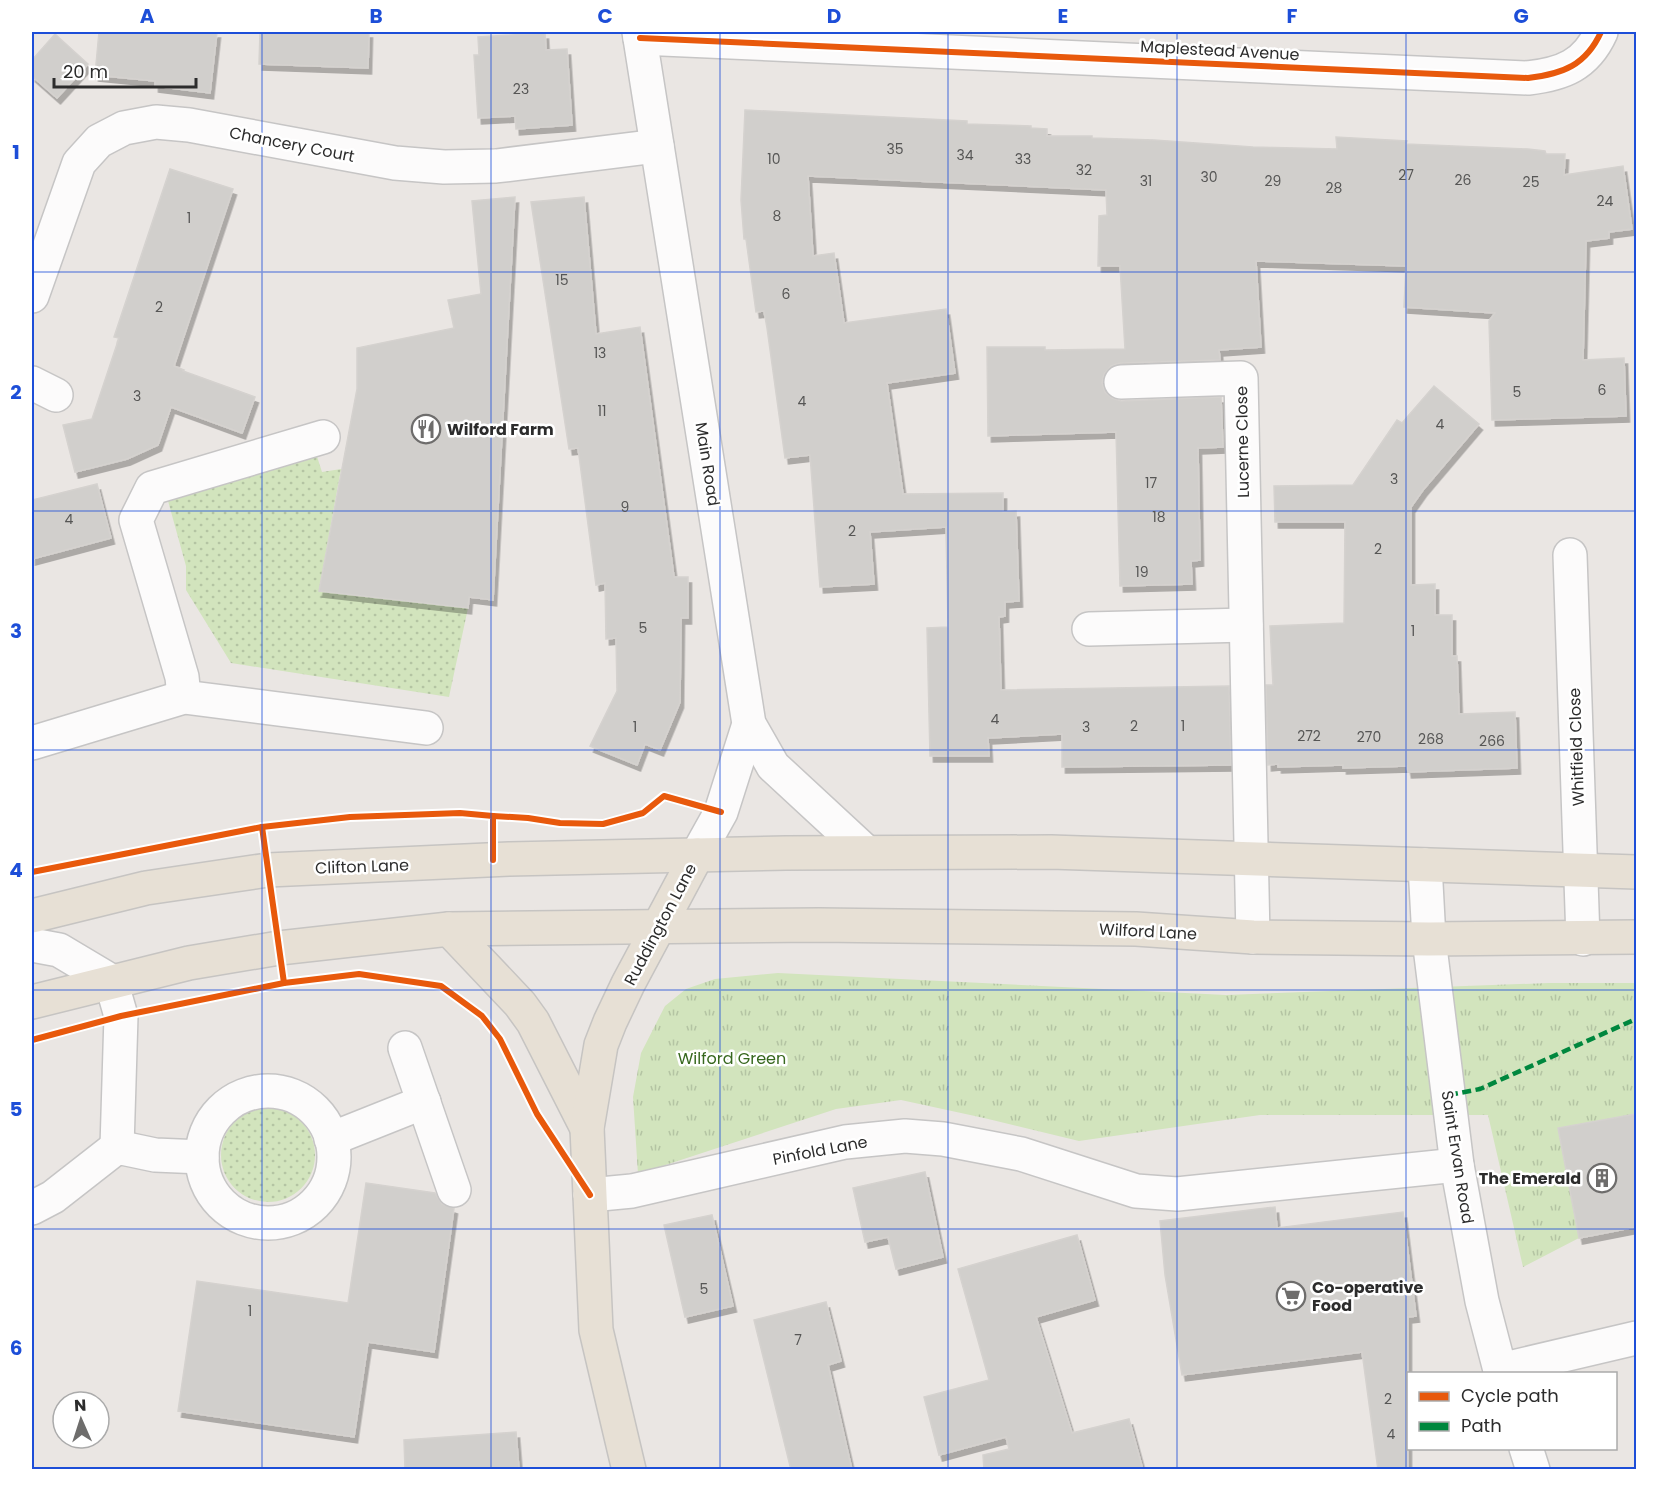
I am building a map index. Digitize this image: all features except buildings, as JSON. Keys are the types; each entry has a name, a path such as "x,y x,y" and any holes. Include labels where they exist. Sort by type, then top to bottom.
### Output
{"main road":[{"path":"697,855 1051,852 1636,872"},
{"name":"Clifton Lane","path":"32,916 146,888 268,870 509,859 697,855"},
{"name":"Ruddington Lane","path":"629,1470 596,1330 587,1128 601,1045 628,984 697,855"},
{"name":"Wilford Lane","path":"658,927 819,925 1136,929 1253,937 1429,939 1636,937"},
{"path":"32,1002 189,963 279,948 449,929 658,927"},
{"name":"Ruddington Lane","path":"449,929 520,1004 533,1022 587,1128"}],"street":[{"name":"Maplestead Avenue","path":"639,35 1528,78 1553,75 1575,64 1595,45 1601,32"},
{"name":"Main Road","path":"639,35 749,724 773,766 866,852"},
{"name":"Chancery Court","path":"32,296 80,163 99,141 124,128 156,122 189,125 395,163 444,167 496,166 657,146"},
{"name":"Lucerne Close","path":"1121,382 1241,378 1253,937"},
{"path":"184,697 182,677 136,520 152,488 323,437"},
{"name":"Whitfield Close","path":"1570,555 1583,939"},
{"path":"1089,629 1246,625"},
{"path":"32,743 184,697 426,728"},
{"name":"Ruddington Lane","path":"697,855 720,812 749,724"},
{"name":"Saint Ervan Road","path":"1425,865 1429,939 1457,1165 1482,1301 1501,1372"},
{"path":"32,945 59,950 111,981 121,1016 117,1148"},
{"path":"405,1048 454,1190"},
{"path":"258,1090 289,1093 313,1107 330,1129 331,1139 335,1169 320,1201 291,1221 254,1224 216,1202 201,1172 203,1137 223,1106 258,1090"},
{"path":"331,1139 424,1102"},
{"name":"Pinfold Lane","path":"590,1195 632,1191 845,1142 906,1136 943,1139 1021,1154 1136,1191 1177,1194 1457,1165"},
{"path":"38,1194 117,1148 155,1155 202,1157"},
{"path":"1501,1372 1636,1338"},
{"path":"1526,1450 1533,1470"}],"green space":[{"path":"313,444 322,472 341,469 319,590 468,608 449,697 231,663 186,590 186,566 165,490"},
{"name":"Wilford Green","path":"778,973 1226,995 1549,983 1636,983 1636,1114 1558,1128 1579,1238 1523,1267 1488,1115 1260,1115 1079,1141 901,1100 836,1109 638,1174 633,1097 641,1053 665,1006 686,989 715,979"},
{"path":"268,1108 286,1112 301,1122 311,1137 315,1155 311,1173 301,1188 286,1198 268,1202 250,1198 235,1188 225,1173 221,1155 225,1137 235,1122 250,1112"}],"marked path":[{"path":"1449,1095 1480,1089 1636,1019"}],"cycle path":[{"path":"640,38 1528,78 1552,74 1572,66 1588,53 1601,32"},
{"path":"493,816 560,823 603,824 643,813 664,796 721,812"},
{"path":"32,872 262,827 350,817 460,813 493,816 493,860"},
{"path":"262,827 284,983"},
{"path":"32,1040 121,1016 284,983 359,974 441,986 482,1016 500,1039 537,1114 590,1195"}],"place":[{"name":"Wilford Farm","path":"426,429"},
{"name":"The Emerald","path":"1602,1178"},
{"name":"Co-operative Food","path":"1291,1296"}]}
